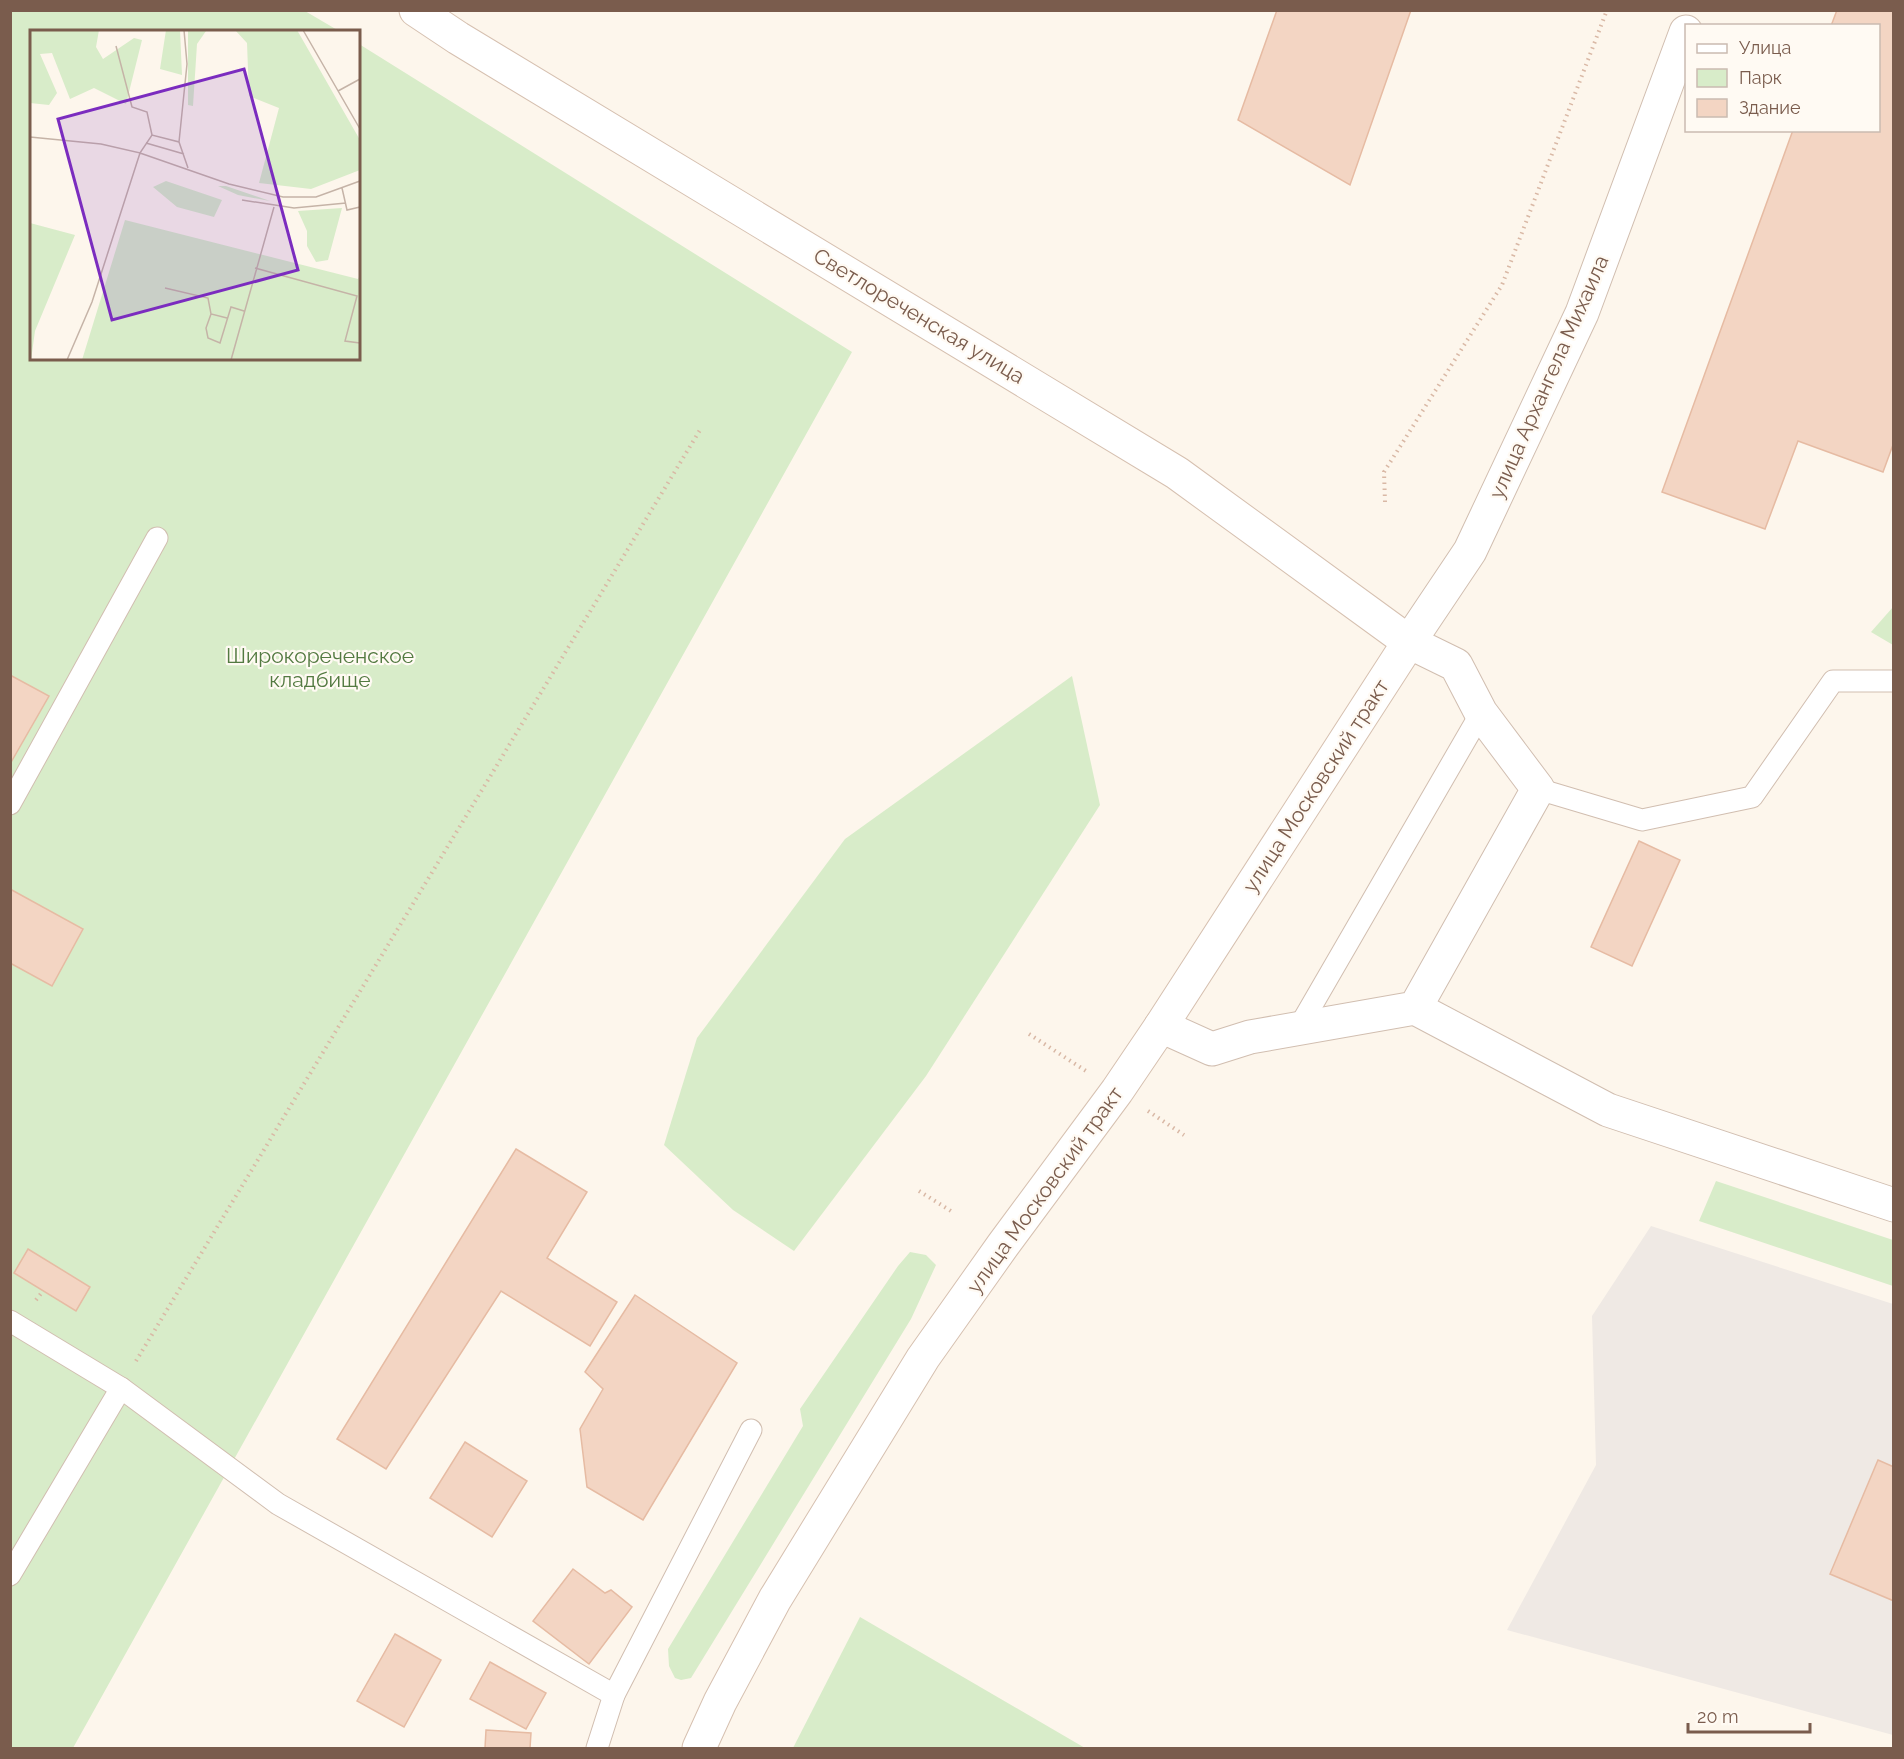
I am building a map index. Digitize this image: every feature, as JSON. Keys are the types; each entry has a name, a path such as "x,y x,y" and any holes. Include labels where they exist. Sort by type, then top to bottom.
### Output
{"main road":[{"name":"Светлореченская улица","path":"416,10 458,38 1177,473 1409,642 1456,665 1481,713 1538,789"},
{"name":"улица Архангела Михаила","path":"1409,642 1470,551 1582,313 1685,35"},
{"name":"улица Московский тракт","path":"699,1749 720,1702 775,1599 923,1358 1117,1091 1409,642"},
{"path":"1415,1008 1538,789"},
{"path":"1161,1026 1212,1049 1250,1037 1415,1008 1608,1110 1893,1205"}],"lane":[{"path":"10,804 157,538"},
{"path":"1538,789 1642,820 1752,797 1833,681 1893,681"},
{"path":"1298,1029 1481,713"},
{"path":"10,1321 121,1388 278,1504 614,1695"},
{"path":"10,1575 121,1388"},
{"path":"597,1749 614,1695 751,1430"}],"path":[{"path":"1385,502 1384,472 1502,285 1607,10"},
{"path":"121,1388 700,430"},
{"path":"920,1191 951,1211"}],"shaded area":[{"path":"1651,1226 1893,1304 1893,1735 1507,1630 1596,1465 1592,1316"}],"green space":[{"name":"Широкореченское кладбище","path":"11,11 305,11 337,30 30,30 30,360 360,360 360,45 852,352 73,1748 11,1748"},
{"path":"1893,607 1893,645 1871,632"},
{"path":"1072,676 1100,805 926,1076 794,1251 733,1210 664,1145 697,1038 845,839"},
{"path":"1716,1181 1893,1240 1893,1286 1699,1221"},
{"path":"910,1252 926,1255 936,1265 911,1319 691,1678 681,1680 675,1678 669,1666 668,1649 803,1426 800,1409"},
{"path":"860,1617 1085,1748 793,1748"}],"building":[{"path":"1277,10 1411,10 1350,185 1238,120"},
{"path":"1837,10 1894,10 1894,442 1883,472 1798,441 1765,529 1662,492 1792,132 1880,132 1880,24 1832,24"},
{"path":"10,675 49,696 10,764"},
{"path":"1639,841 1680,860 1632,966 1591,947"},
{"path":"10,889 83,929 52,986 10,963"},
{"path":"516,1149 587,1192 547,1258 617,1302 590,1346 501,1291 386,1469 337,1439"},
{"path":"28,1249 90,1287 76,1311 14,1273"},
{"path":"635,1295 737,1363 643,1520 587,1487 580,1429 603,1389 585,1372"},
{"path":"465,1442 527,1481 492,1537 430,1498"},
{"path":"1878,1460 1894,1467 1894,1601 1830,1574"},
{"path":"573,1569 605,1593 611,1590 632,1607 589,1664 533,1621"},
{"path":"395,1634 441,1660 404,1727 357,1701"},
{"path":"490,1662 546,1693 526,1729 470,1699"},
{"path":"486,1730 531,1733 530,1748 485,1748"}]}
